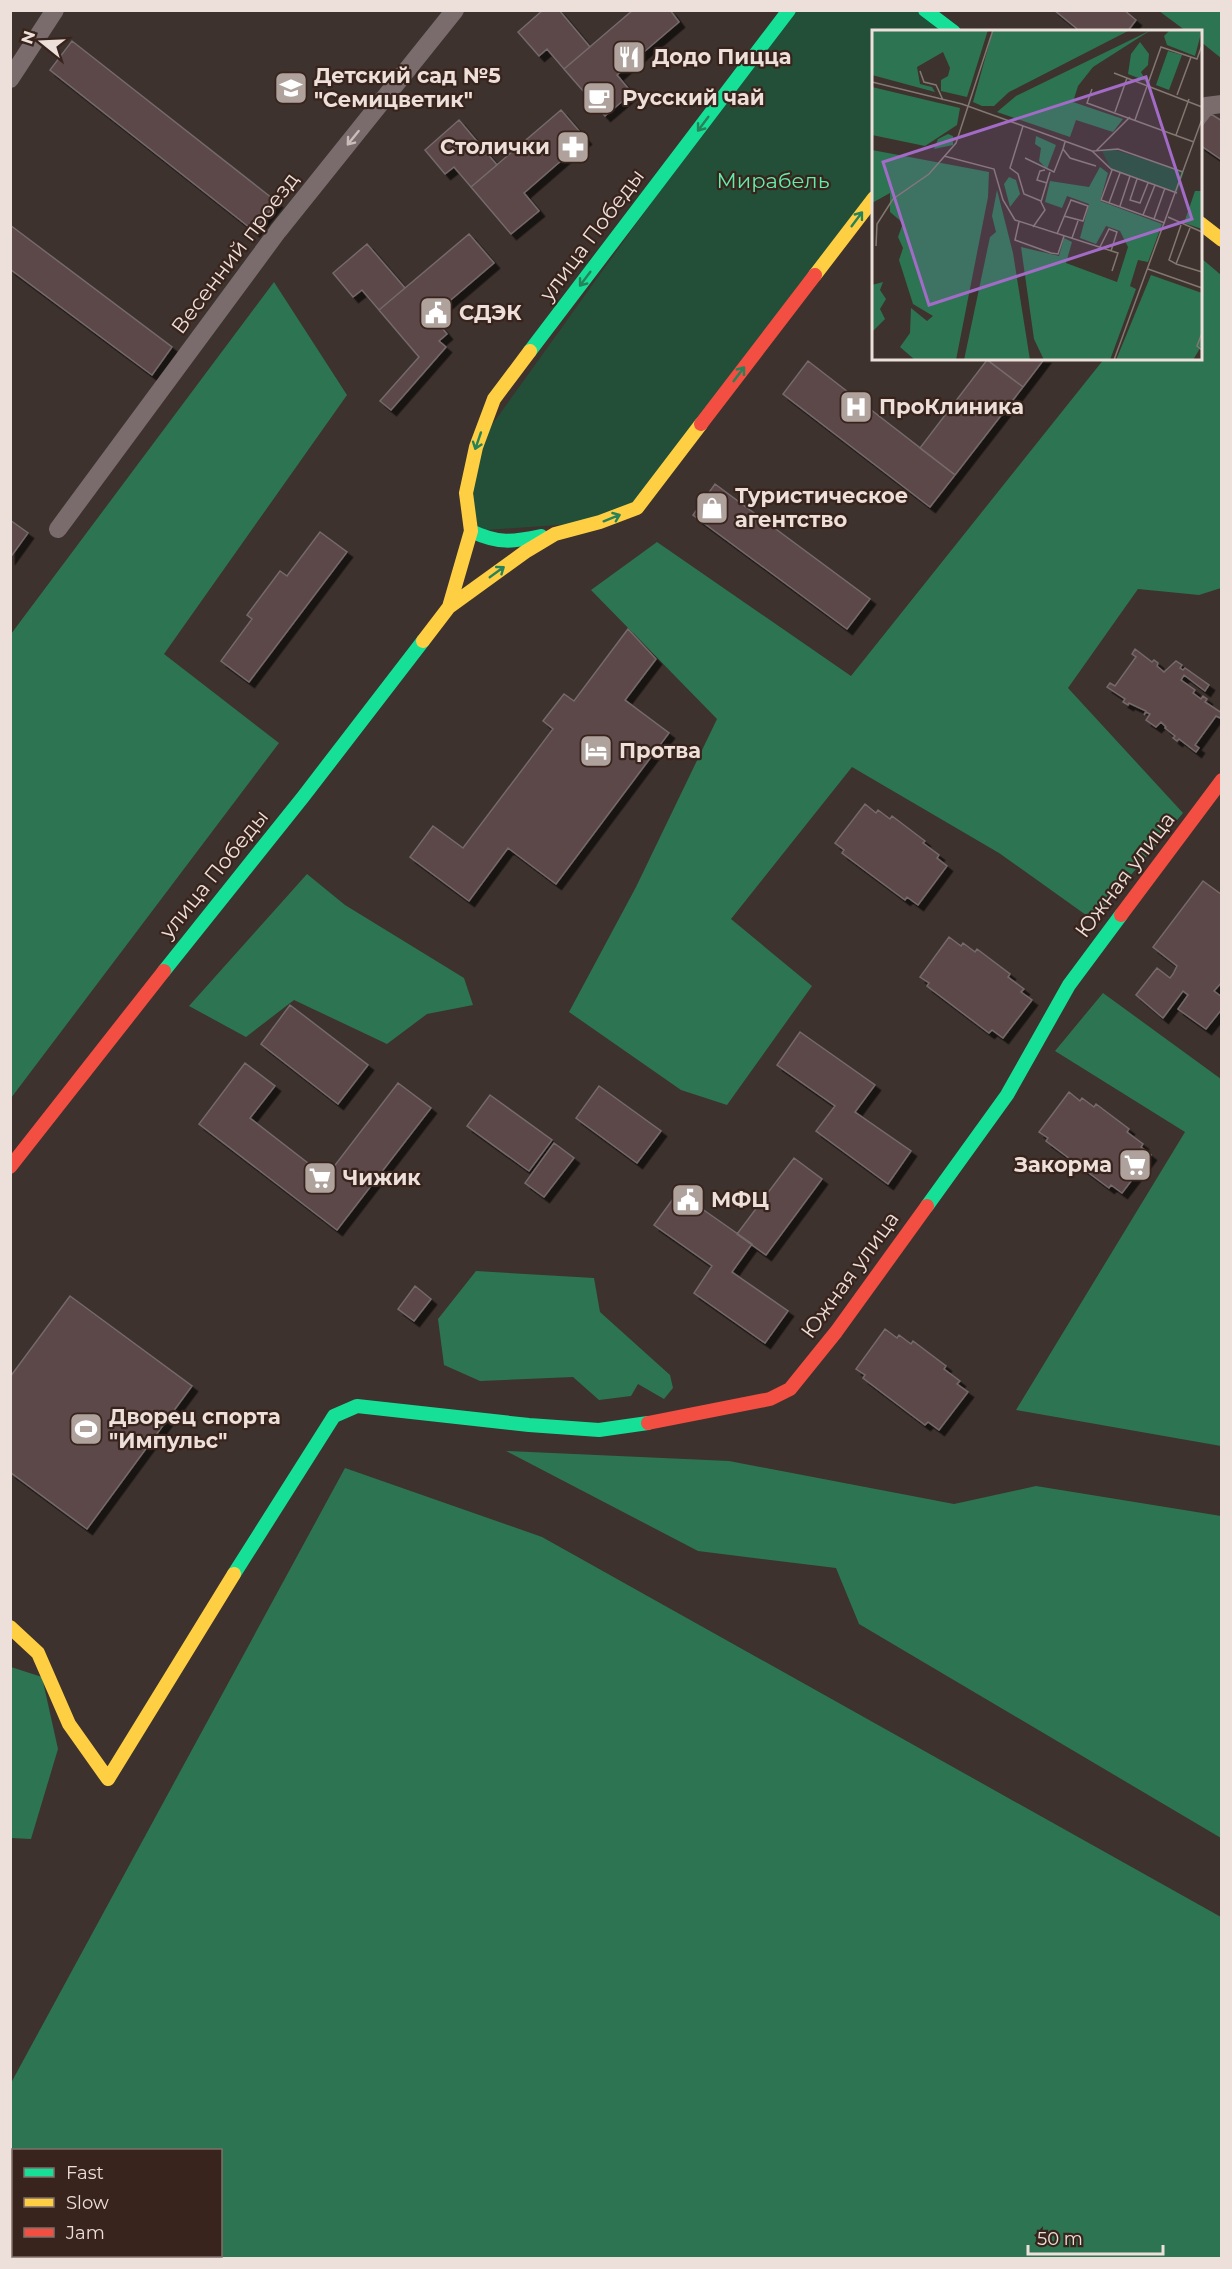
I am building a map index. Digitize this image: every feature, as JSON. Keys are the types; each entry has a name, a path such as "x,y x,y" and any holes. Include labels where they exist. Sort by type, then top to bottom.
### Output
{"street":[{"path":"10,79 55,10"},
{"name":"Весенний проезд","path":"58,529 278,231 455,10"},
{"name":"улица Победы","path":"449,606 471,531 466,493 476,447 494,399 789,10"},
{"path":"925,10 951,30"},
{"path":"1202,111 1206,106 1221,104"},
{"name":"улица Победы","path":"10,1167 87,1066 303,797 449,606 525,552 555,534 600,522 637,508 872,199"},
{"path":"1202,225 1221,240"},
{"path":"471,531 487,540 504,544 555,534"},
{"name":"Южная улица","path":"10,1627 38,1653 69,1724 108,1779 334,1416 357,1406 529,1425 599,1430 657,1422 770,1399 790,1389 849,1314 1007,1095 1069,985 1221,780"}],"green space":[{"name":"Мирабель","path":"789,11 925,11 953,30 872,30 872,199 637,508 600,522 471,531 476,447"},
{"path":"1159,11 1221,11 1221,58 1202,43 1202,30 1185,30"},
{"path":"1202,259 1221,275 1221,588 1199,595 1138,589 1068,688 1183,813 1093,920 999,853 852,767 731,919 812,986 727,1105 681,1090 569,1012 636,887 717,719 591,590 657,542 851,676 1103,360 1202,360"},
{"path":"274,282 347,395 164,654 279,743 11,1098 11,634"},
{"path":"307,874 345,905 464,978 473,1005 427,1014 387,1044 294,1000 246,1037 189,1006"},
{"path":"1103,993 1221,1079 1221,1446 1016,1410 1185,1132 1055,1051"},
{"path":"476,1271 594,1278 600,1312 670,1375 673,1388 664,1399 638,1384 631,1396 599,1400 573,1377 480,1381 444,1365 438,1319"},
{"path":"506,1451 729,1461 954,1504 1036,1486 1221,1516 1221,1838 859,1624 836,1568 698,1551"},
{"path":"345,1468 542,1537 1221,1917 1221,2258 11,2258 11,2083"},
{"path":"11,1667 42,1677 58,1749 31,1839 11,1838"}],"building":[{"path":"543,10 559,10 590,47 564,69 547,49 539,56 518,32"},
{"path":"633,10 670,10 679,22 617,75 632,93 605,116 564,69"},
{"path":"1054,10 1124,10 1136,20 1128,30 1079,30"},
{"path":"72,41 277,202 254,231 50,70"},
{"path":"561,110 586,139 524,193 539,211 511,234 471,187"},
{"path":"1211,114 1222,121 1222,160 1202,146 1202,125"},
{"path":"459,120 497,165 471,187 454,167 445,174 425,150"},
{"path":"10,225 172,347 152,375 10,269"},
{"path":"469,234 494,263 432,316 447,334 439,341 446,347 391,410 380,401 419,357 379,310"},
{"path":"367,244 405,288 379,310 362,290 353,297 333,273"},
{"path":"987,360 1023,387 955,475 920,448"},
{"path":"988,360 1043,360 1023,387"},
{"path":"808,361 955,475 930,507 783,394"},
{"path":"715,484 870,599 847,629 693,515"},
{"path":"10,520 28,533 10,558"},
{"path":"320,532 347,552 249,682 221,661 252,619 247,615 280,571 287,576"},
{"name":"Протва","path":"628,629 656,659 625,700 669,733 556,884 508,848 469,901 410,857 433,826 463,848 553,729 543,721 564,694 574,701"},
{"path":"1135,649 1152,662 1154,660 1158,663 1157,666 1164,672 1176,661 1182,665 1180,668 1183,670 1185,668 1209,685 1205,691 1184,675 1181,680 1195,690 1193,693 1201,699 1203,696 1207,699 1205,702 1222,713 1220,718 1216,716 1195,745 1199,748 1196,752 1179,739 1177,741 1173,738 1175,736 1161,722 1156,727 1146,720 1150,714 1146,712 1144,715 1146,711 1123,702 1125,699 1107,687 1110,683 1115,686 1136,657 1132,654"},
{"path":"865,804 876,813 878,810 890,819 892,816 925,841 923,843 939,855 937,858 947,866 918,905 907,897 905,900 842,853 844,850 835,843"},
{"path":"1203,881 1222,895 1222,982 1214,991 1222,997 1222,1009 1206,1029 1178,1009 1188,995 1183,991 1163,1018 1136,995 1157,968 1170,978 1173,974 1177,966 1153,947"},
{"path":"949,937 975,952 977,949 1010,974 1008,977 1024,989 1021,992 1032,1000 1003,1038 992,1030 989,1033 927,986 929,983 920,977"},
{"path":"290,1005 368,1065 338,1104 261,1044"},
{"path":"800,1032 875,1085 855,1112 911,1151 888,1184 816,1131 835,1106 777,1065"},
{"path":"245,1063 275,1086 250,1118 326,1177 398,1083 431,1108 337,1230 199,1124"},
{"path":"599,1086 661,1131 637,1163 576,1118"},
{"path":"1069,1092 1080,1101 1082,1098 1094,1107 1096,1104 1129,1129 1127,1132 1143,1144 1141,1147 1151,1155 1122,1193 1111,1185 1109,1188 1046,1141 1048,1138 1039,1132"},
{"path":"490,1095 552,1140 529,1171 467,1126"},
{"path":"554,1143 574,1158 544,1197 525,1183"},
{"path":"794,1158 822,1179 766,1255 737,1234"},
{"path":"678,1192 752,1244 732,1272 788,1311 765,1343 694,1293 712,1266 654,1225"},
{"path":"415,1286 431,1299 414,1321 398,1309"},
{"name":"Дворец спорта \"Импульс\"","path":"70,1296 192,1386 87,1529 10,1472 10,1377"},
{"path":"885,1329 911,1344 913,1341 946,1366 944,1369 960,1381 957,1384 968,1392 939,1430 928,1422 925,1425 863,1378 865,1375 856,1369"}],"traffic: fast":[{"path":"530,351 789,10"},
{"path":"925,10 951,30"},
{"path":"471,531 506,541 541,536"},
{"path":"164,971 303,797 423,641"},
{"path":"927,1206 1007,1095 1069,985 1121,915"},
{"path":"234,1574 334,1416 357,1406 529,1425 599,1430 648,1423"}],"traffic: slow":[{"path":"815,275 872,201"},
{"path":"1202,225 1222,240"},
{"path":"449,607 471,531 466,493 476,447 494,399 530,351"},
{"path":"423,641 449,607 525,552 555,534 600,522 637,508 701,424"},
{"path":"10,1627 38,1653 69,1724 108,1779 234,1574"}],"traffic: jam":[{"path":"701,424 815,275"},
{"path":"1121,915 1222,780"},
{"path":"10,1167 164,971"},
{"path":"648,1423 770,1399 790,1389 836,1332 927,1206"}],"place":[{"name":"Додо Пицца","path":"629,57"},
{"name":"Детский сад №5 \"Семицветик\"","path":"291,88"},
{"name":"Русский чай","path":"599,98"},
{"name":"Столички","path":"573,147"},
{"name":"СДЭК","path":"436,313"},
{"name":"ПроКлиника","path":"856,407"},
{"name":"Туристическое агентство","path":"712,508"},
{"name":"Протва","path":"596,751"},
{"name":"Закорма","path":"1135,1165"},
{"name":"Чижик","path":"320,1178"},
{"name":"МФЦ","path":"688,1200"},
{"name":"Дворец спорта \"Импульс\"","path":"86,1429"}]}
